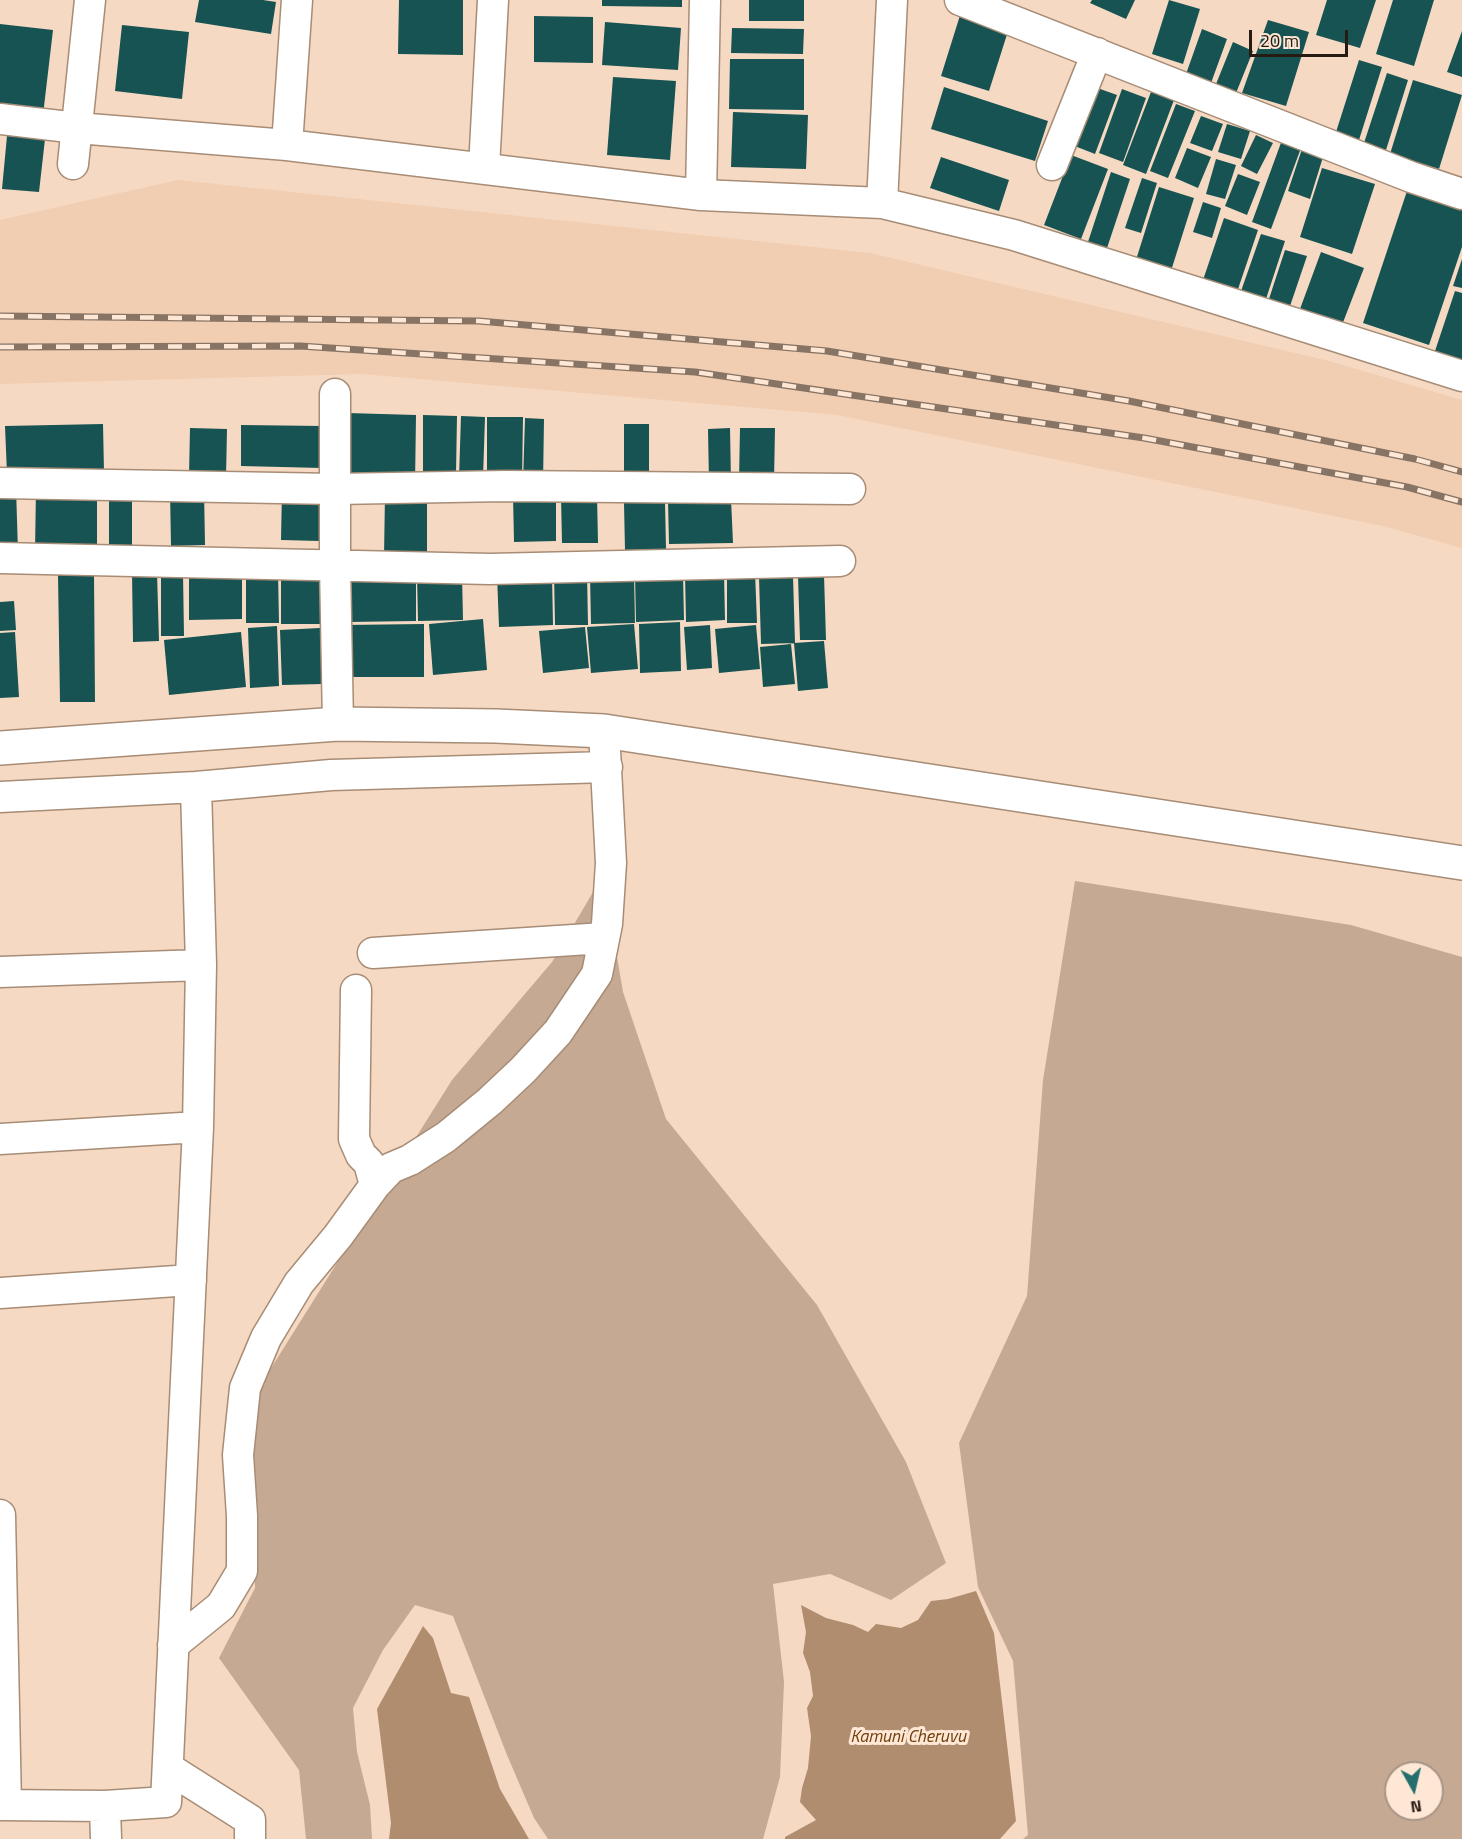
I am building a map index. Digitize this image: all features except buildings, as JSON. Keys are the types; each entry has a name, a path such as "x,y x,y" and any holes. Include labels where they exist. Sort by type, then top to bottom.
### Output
{"street":[{"path":"73,164 90,0"},
{"path":"287,145 297,0"},
{"path":"484,168 493,0"},
{"path":"701,195 705,0"},
{"path":"882,203 892,0"},
{"path":"960,0 1411,177 1462,194"},
{"path":"1052,165 1097,52"},
{"path":"0,119 77,128 287,145 701,195 882,203 1014,235 1384,353 1462,375"},
{"path":"334,394 338,724"},
{"path":"0,483 335,489 506,486 850,489"},
{"path":"0,558 490,569 840,561"},
{"path":"0,748 338,724 496,726 604,731 1462,863"},
{"path":"173,1645 221,1606 242,1571 242,1516 238,1455 245,1388 266,1338 299,1282 391,1168 410,1160 446,1137 523,1070 558,1032 597,974 604,938 611,863 604,731"},
{"path":"0,797 196,788 331,775 606,768"},
{"path":"0,1515 3,1805 74,1807 166,1802 198,1127 201,965 196,788"},
{"path":"373,953 604,938"},
{"path":"0,972 201,965"},
{"path":"356,990 354,1139 361,1155 369,1163 375,1185"},
{"path":"0,1139 198,1127"},
{"path":"0,1293 191,1280"},
{"path":"168,1768 250,1820 250,1839"},
{"path":"105,1806 106,1839"}],"shaded area":[{"path":"178,180 870,253 1329,361 1462,400 1462,548 1383,526 837,415 362,374 0,384 0,220"},
{"path":"603,875 623,992 666,1119 817,1305 906,1462 946,1563 891,1600 830,1574 773,1584 784,1682 780,1777 763,1839 548,1839 534,1818 507,1755 453,1616 415,1605 383,1650 353,1708 357,1752 370,1805 372,1839 306,1839 299,1770 219,1658 255,1588 251,1400 452,1080 552,962"},
{"path":"1075,881 1351,925 1462,957 1462,1839 1023,1839 1028,1835 1013,1661 978,1587 959,1443 1027,1296 1043,1080"}],"water":[{"name":"Kamuni Cheruvu","path":"976,1591 994,1633 1016,1821 1000,1839 785,1839 816,1820 800,1802 808,1768 811,1736 807,1708 813,1696 810,1672 803,1653 806,1632 801,1605 826,1618 853,1625 868,1632 876,1624 901,1628 918,1620 931,1601"},
{"path":"423,1626 433,1638 451,1693 469,1697 500,1789 529,1839 389,1839 391,1823 377,1709"}],"railway":[{"path":"0,316 479,321 827,351 1129,401 1415,459 1462,472"},
{"path":"0,347 300,346 695,372 1144,438 1407,487 1462,502"}]}
